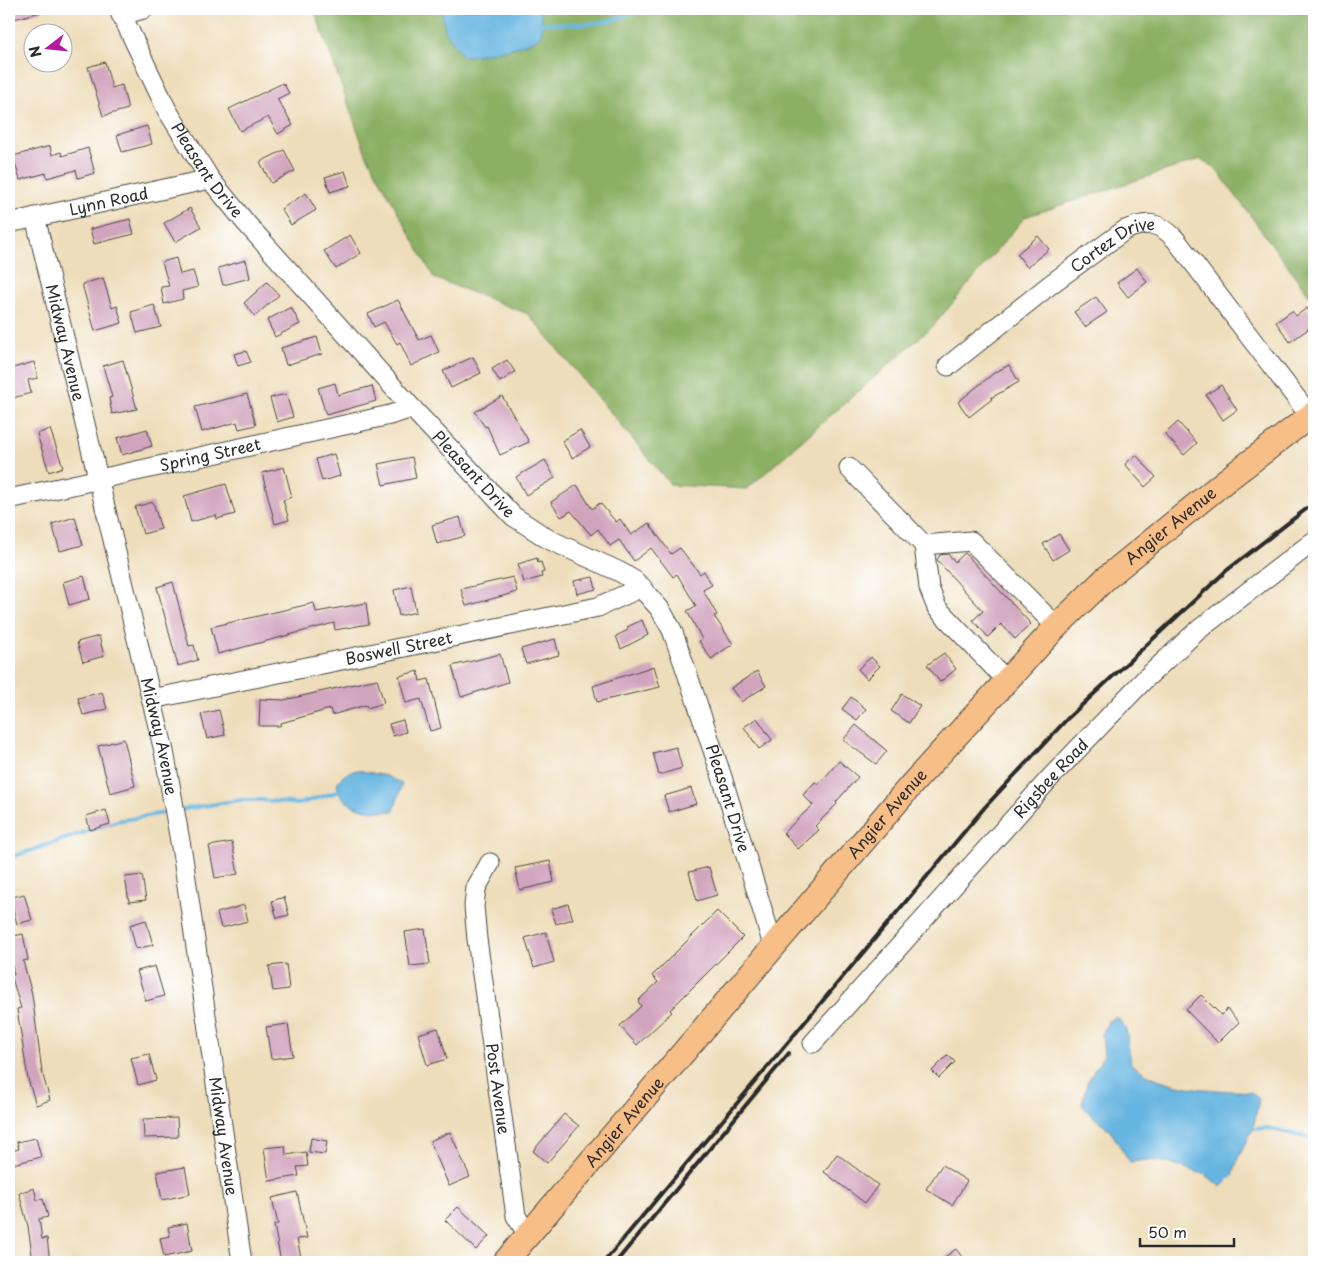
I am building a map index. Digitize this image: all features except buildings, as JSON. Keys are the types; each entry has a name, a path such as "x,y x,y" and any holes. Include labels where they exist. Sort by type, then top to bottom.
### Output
{"main road":[{"name":"Angier Avenue","path":"505,1262 912,784 1057,627 1105,579 1224,482 1312,414"}],"street":[{"path":"120,12 143,9"},
{"name":"Pleasant Drive","path":"120,12 167,110 210,179 246,223 412,408 496,499 529,528 548,540 620,572 642,587 660,609 677,642 722,777 773,945"},
{"name":"Lynn Road","path":"9,223 210,179"},
{"name":"Midway Avenue","path":"35,217 152,699 183,858 242,1262"},
{"name":"Cortez Drive","path":"948,366 1051,284 1125,230 1138,225 1152,224 1160,226 1176,240 1312,414"},
{"name":"Spring Street","path":"9,499 390,415 412,408"},
{"path":"849,468 924,545 929,588 937,608 1007,680"},
{"path":"924,545 972,541 1057,627"},
{"name":"Rigsbee Road","path":"813,1042 1050,778 1144,680 1197,631 1314,541"},
{"name":"Boswell Street","path":"152,699 598,607 642,587"},
{"name":"Post Avenue","path":"490,863 476,888 474,906 477,939 516,1216 528,1235"}],"green space":[{"path":"314,9 1314,9 1314,302 1216,169 1201,159 1025,217 934,325 747,489 671,485 528,314 434,278 366,154"}],"water":[{"path":"441,9 540,9 542,30 540,36 535,40 516,47 490,53 462,56 445,30"},
{"path":"358,770 386,776 402,784 394,811 358,808 344,799 339,792 337,784 346,774"},
{"path":"1117,1017 1126,1029 1131,1064 1144,1073 1173,1084 1188,1087 1251,1092 1259,1099 1253,1129 1239,1156 1233,1175 1221,1187 1206,1175 1166,1162 1147,1160 1130,1162 1109,1129 1082,1105 1087,1083 1104,1055 1102,1035 1108,1021"}],"waterway":[{"path":"539,23 577,24 602,22 626,15 638,9"},
{"path":"179,810 240,800 298,804 343,790"},
{"path":"9,858 117,821 170,812"},
{"path":"1248,1129 1268,1128 1314,1139"}],"railway":[{"path":"604,1262 985,807 1068,718 1226,571 1314,503"},
{"path":"616,1262 789,1053"}]}
